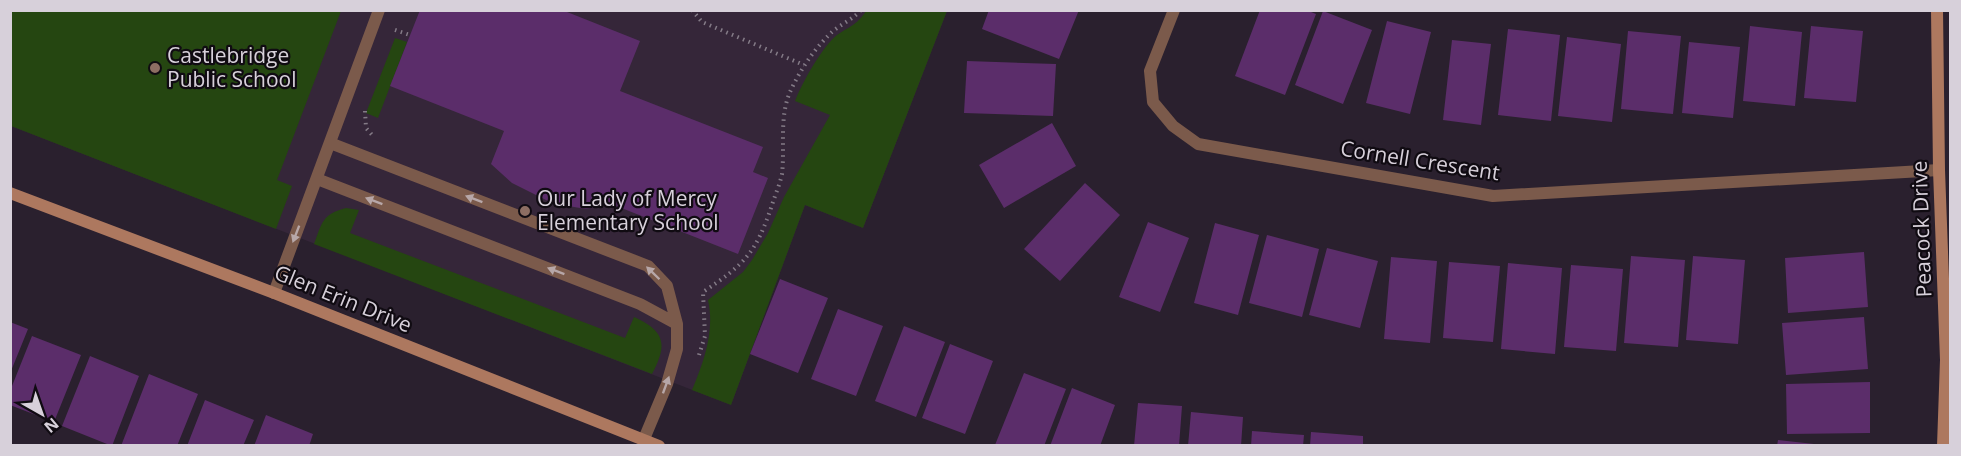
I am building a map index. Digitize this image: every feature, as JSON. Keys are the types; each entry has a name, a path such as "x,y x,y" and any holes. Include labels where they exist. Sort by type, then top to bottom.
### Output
{"street":[{"path":"274,293 379,10"},
{"name":"Cornell Crescent","path":"1174,10 1150,71 1153,102 1173,126 1198,144 1493,196 1939,170"},
{"name":"Peacock Drive","path":"1937,10 1939,170 1946,360 1943,446"},
{"path":"330,143 648,266 667,286 677,324 677,350 667,384 644,439"},
{"path":"317,179 640,304 677,324"},
{"name":"Glen Erin Drive","path":"10,193 274,293 658,446"}],"path":[{"path":"692,10 702,22 804,65"},
{"path":"699,356 705,336 703,292 734,272 752,252 764,230 782,175 783,123 789,95 804,65 833,31 853,19 861,10"},
{"path":"391,40 399,20"},
{"path":"395,30 410,35"},
{"path":"366,107 364,113 366,128 382,141"}],"shaded area":[{"name":"Our Lady of Mercy Elementary School","path":"10,11 947,11 863,228 805,205 731,405 11,126"}],"green space":[{"name":"Castlebridge Public School","path":"10,11 341,11 277,180 292,186 276,229 11,126"},
{"path":"866,11 947,11 863,228 805,205 731,405 692,390 704,357 709,334 708,300 743,272 752,260 830,115 795,101 798,93 825,48 837,35 856,23"},
{"path":"395,38 407,42 378,118 366,113"},
{"path":"346,208 359,210 350,233 625,338 634,317 644,322 658,333 662,346 652,374 314,244 327,216"}],"building":[{"path":"420,10 562,10 640,41 620,91 763,147 753,172 768,178 738,254 596,198 593,208 568,206 550,202 512,183 491,164 504,131 390,86"},
{"path":"989,10 1079,10 1059,59 982,29"},
{"path":"1260,10 1306,10 1316,14 1285,95 1235,76"},
{"path":"1323,11 1372,30 1343,104 1295,85"},
{"path":"1387,21 1431,32 1410,114 1366,103"},
{"path":"1750,26 1802,32 1795,106 1743,101"},
{"path":"1811,26 1863,31 1856,102 1804,98"},
{"path":"1508,29 1560,35 1551,121 1498,115"},
{"path":"1628,31 1681,36 1673,114 1621,109"},
{"path":"1567,37 1621,44 1612,122 1558,116"},
{"path":"1452,40 1491,44 1481,125 1443,120"},
{"path":"1689,42 1740,47 1733,118 1682,113"},
{"path":"967,61 1056,64 1053,116 964,113"},
{"path":"1052,123 1076,166 1004,208 979,165"},
{"path":"1085,183 1120,215 1060,281 1024,249"},
{"path":"1148,222 1189,238 1160,312 1119,297"},
{"path":"1215,223 1259,235 1238,315 1194,303"},
{"path":"1267,235 1319,249 1302,317 1249,303"},
{"path":"1327,248 1378,261 1360,328 1309,315"},
{"path":"1864,252 1868,307 1788,313 1785,258"},
{"path":"1631,256 1685,260 1678,347 1624,343"},
{"path":"1693,256 1745,260 1738,344 1686,340"},
{"path":"1391,257 1437,261 1430,343 1384,339"},
{"path":"1449,262 1500,266 1493,342 1443,338"},
{"path":"1508,263 1562,268 1555,354 1501,349"},
{"path":"1571,265 1623,269 1616,351 1564,347"},
{"path":"780,279 828,298 798,373 750,354"},
{"path":"838,309 883,326 856,396 811,379"},
{"path":"1864,317 1868,369 1786,375 1782,323"},
{"path":"10,322 28,329 11,371 10,371"},
{"path":"904,326 945,342 916,417 875,401"},
{"path":"32,336 81,355 54,422 10,405 10,391"},
{"path":"950,344 993,361 965,434 922,418"},
{"path":"90,356 139,376 112,446 62,426"},
{"path":"1024,373 1066,389 1044,446 997,446 995,445"},
{"path":"149,374 198,394 177,446 121,446"},
{"path":"1870,382 1870,433 1787,434 1786,384"},
{"path":"1072,388 1115,405 1100,446 1050,446"},
{"path":"205,400 254,420 243,446 187,446"},
{"path":"1138,403 1182,406 1179,446 1134,446"},
{"path":"1191,412 1243,417 1241,446 1188,446"},
{"path":"266,415 313,434 309,446 254,446"},
{"path":"1252,431 1304,435 1303,446 1251,446"},
{"path":"1311,432 1363,436 1363,446 1310,446"},
{"path":"1778,440 1814,444 1814,446 1777,446"}],"place":[{"name":"Castlebridge Public School","path":"155,68"},
{"name":"Our Lady of Mercy Elementary School","path":"525,211"}]}
